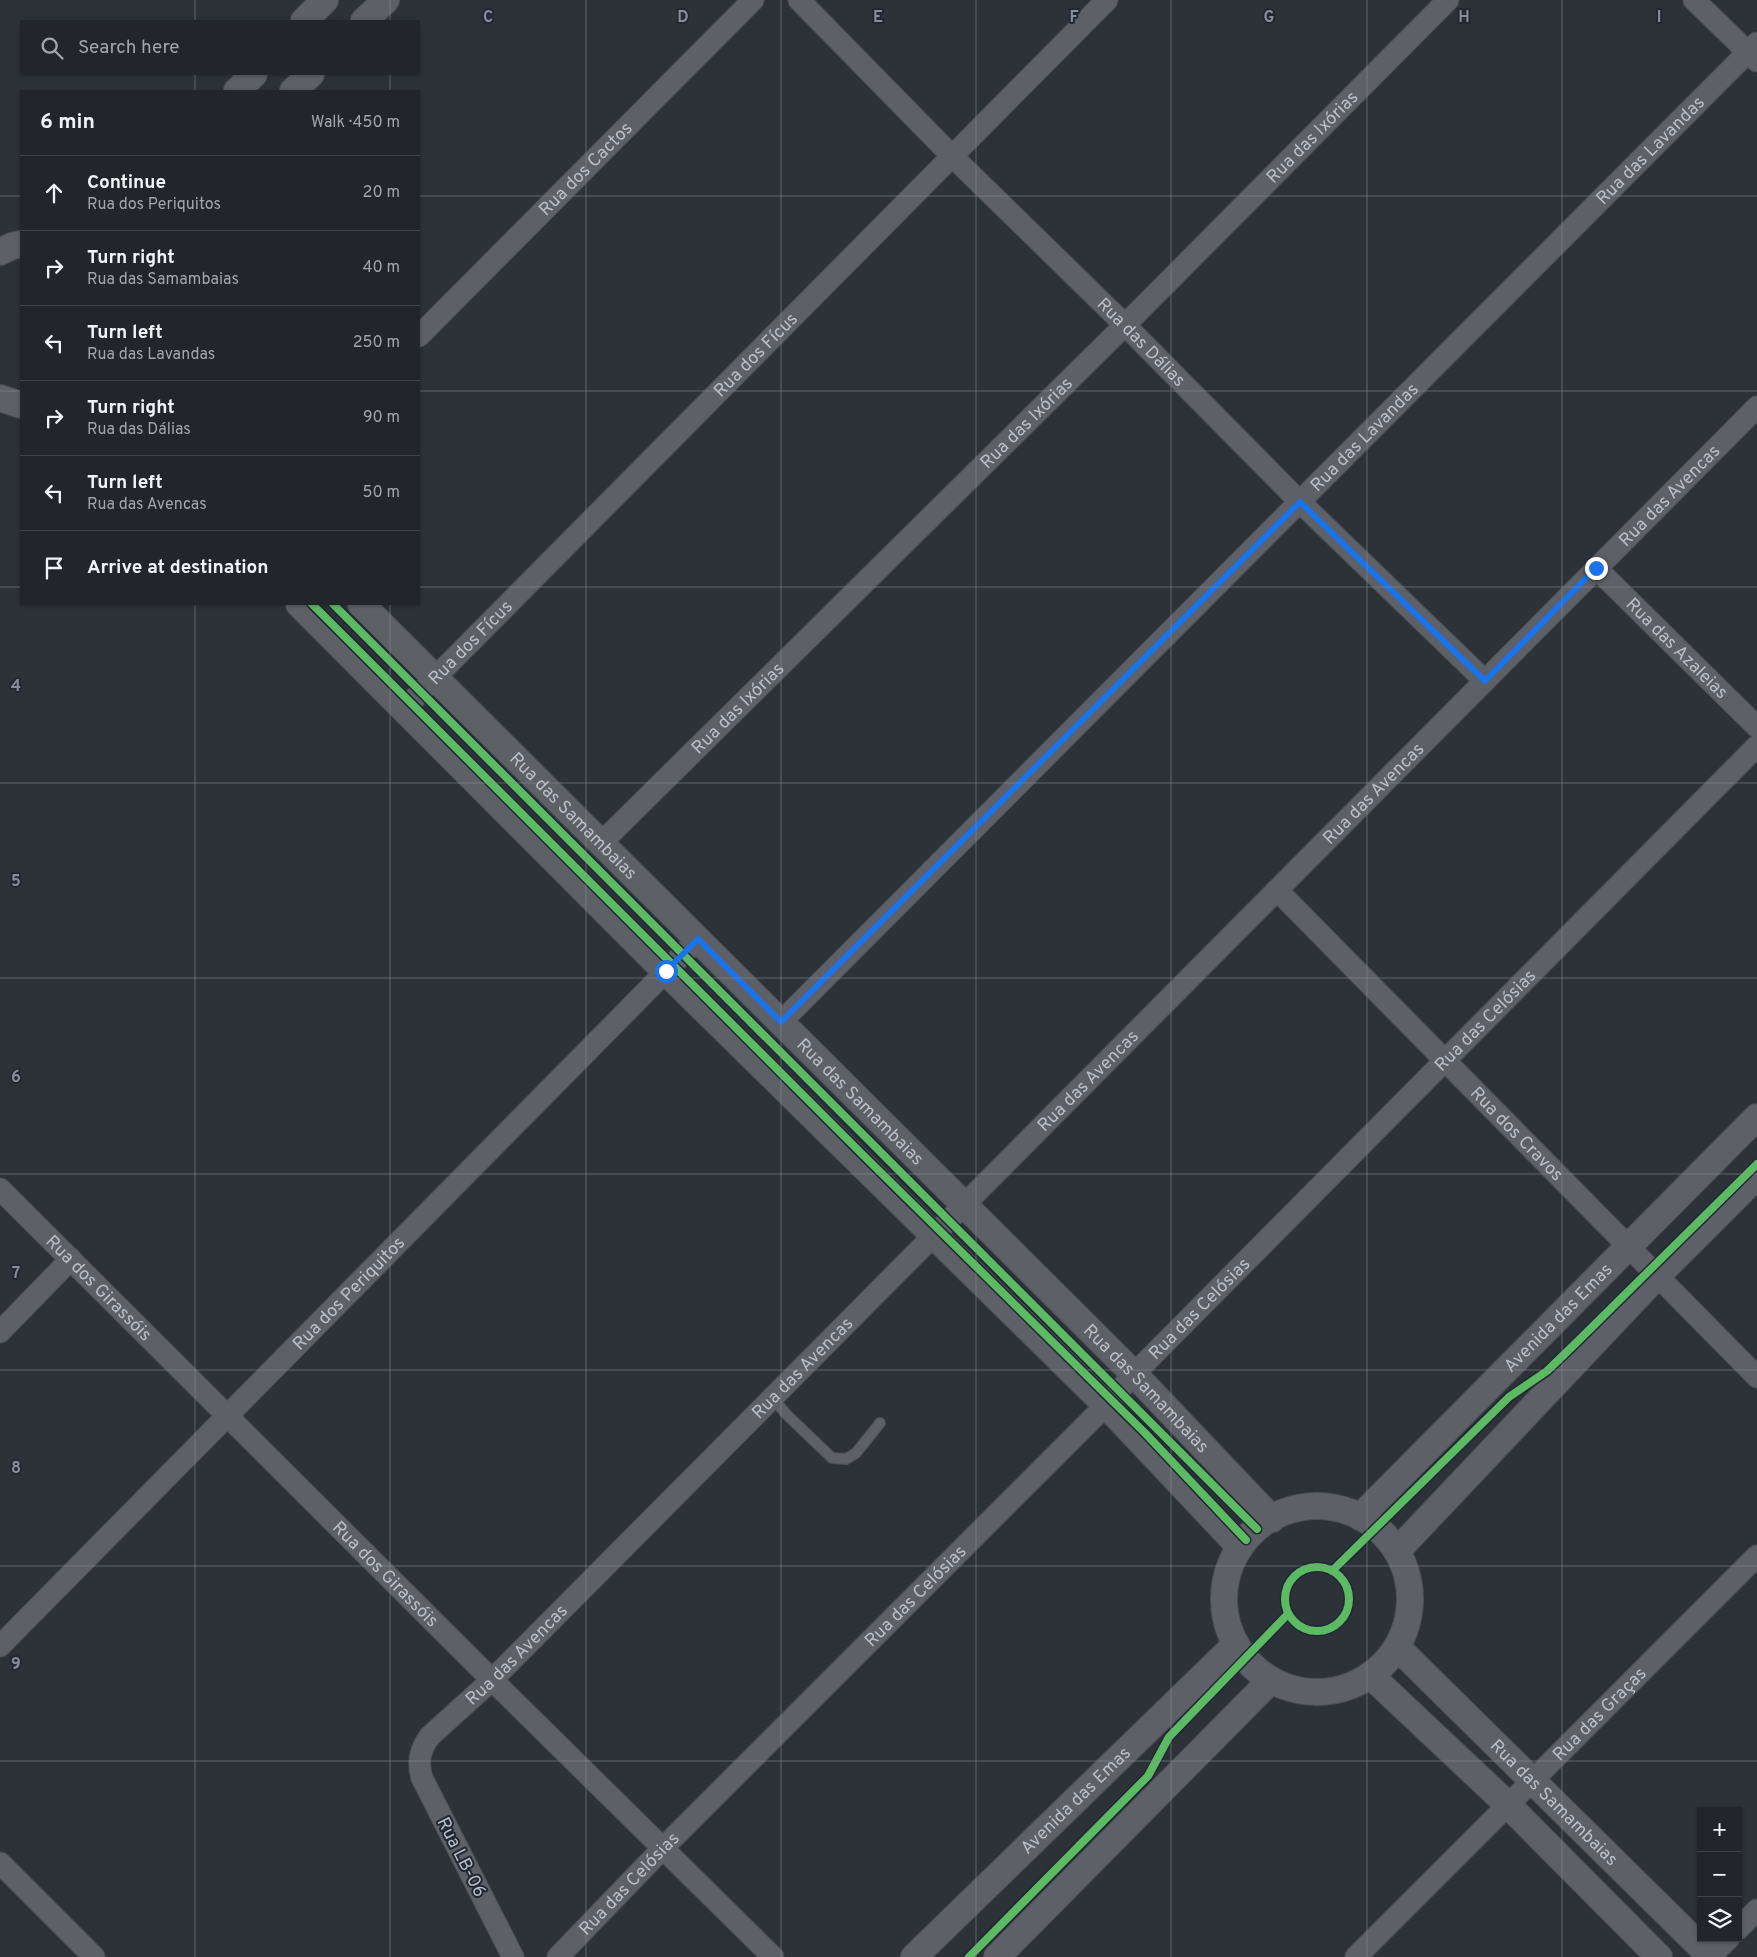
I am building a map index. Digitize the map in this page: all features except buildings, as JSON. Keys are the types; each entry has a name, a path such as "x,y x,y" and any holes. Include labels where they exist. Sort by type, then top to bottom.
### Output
{"street":[{"path":"305,20 325,0"},
{"path":"365,20 386,0"},
{"name":"Rua dos Cactos","path":"420,335 753,0"},
{"name":"Rua das Dálias","path":"799,0 1300,502 1485,681"},
{"name":"Rua dos Fícus","path":"404,709 1107,0"},
{"name":"Rua das Ixórias","path":"601,843 1125,326 1448,0"},
{"path":"1694,0 1754,52"},
{"name":"Rua das Lavandas","path":"781,1022 1300,502 1754,52"},
{"path":"238,90 253,75"},
{"path":"294,90 310,75"},
{"path":"0,252 20,244"},
{"path":"0,398 20,405"},
{"name":"Rua das Avencas","path":"420,1755 423,1745 430,1736 492,1680 932,1235 1757,407"},
{"name":"Rua das Azaleias","path":"1596,568 1757,727"},
{"path":"300,605 666,971 1106,1406 1240,1548"},
{"name":"Rua das Samambaias","path":"362,605 1134,1374 1272,1519"},
{"name":"Rua das Celósias","path":"558,1957 663,1848 1106,1406 1134,1374 1757,746"},
{"name":"Rua dos Cravos","path":"1277,890 1757,1378"},
{"name":"Rua dos Periquitos","path":"0,1646 698,939"},
{"name":"Avenida das Emas","path":"1360,1517 1757,1117"},
{"path":"1397,1551 1657,1276 1757,1176"},
{"name":"Rua dos Girassóis","path":"0,1189 492,1680 773,1957"},
{"path":"0,1332 71,1259"},
{"path":"1306,1507 1325,1507 1343,1510 1360,1517 1376,1528 1397,1551 1406,1570 1410,1589 1410,1609 1406,1629 1397,1647 1382,1666 1370,1675 1352,1685 1332,1691 1290,1688 1271,1680 1246,1658 1236,1644 1229,1628 1224,1595 1229,1570 1240,1548 1249,1536 1272,1519 1288,1511 1306,1507"},
{"name":"Rua das Graças","path":"1356,1957 1757,1556"},
{"name":"Avenida das Emas","path":"914,1957 1236,1644"},
{"name":"Rua das Samambaias","path":"1397,1647 1710,1957"},
{"name":"Rua das Samambaias","path":"1370,1675 1508,1804 1659,1957"},
{"path":"997,1957 1271,1680"},
{"name":"Rua LB-06","path":"420,1755 419,1766 422,1778 513,1957"},
{"path":"0,1863 94,1957"},
{"path":"1742,1925 1757,1910"},
{"path":"1710,1957 1725,1942"}],"lane":[{"path":"772,1397 786,1414 832,1458 846,1459 856,1453 880,1424"}],"cycle path":[{"path":"313,605 863,1155 1145,1433 1246,1540"},
{"path":"334,605 1257,1529"},
{"path":"1332,1571 1509,1397 1547,1371 1757,1164"},
{"path":"1311,1567 1323,1567 1340,1576 1347,1587 1349,1599 1347,1611 1340,1622 1323,1631 1311,1631 1299,1626 1290,1617 1285,1605 1285,1593 1290,1581 1299,1572 1311,1567"},
{"path":"969,1957 1148,1776 1169,1737 1288,1614"}],"route":[{"path":"666,971 698,939 781,1022 1300,502 1485,681 1596,568"}]}
